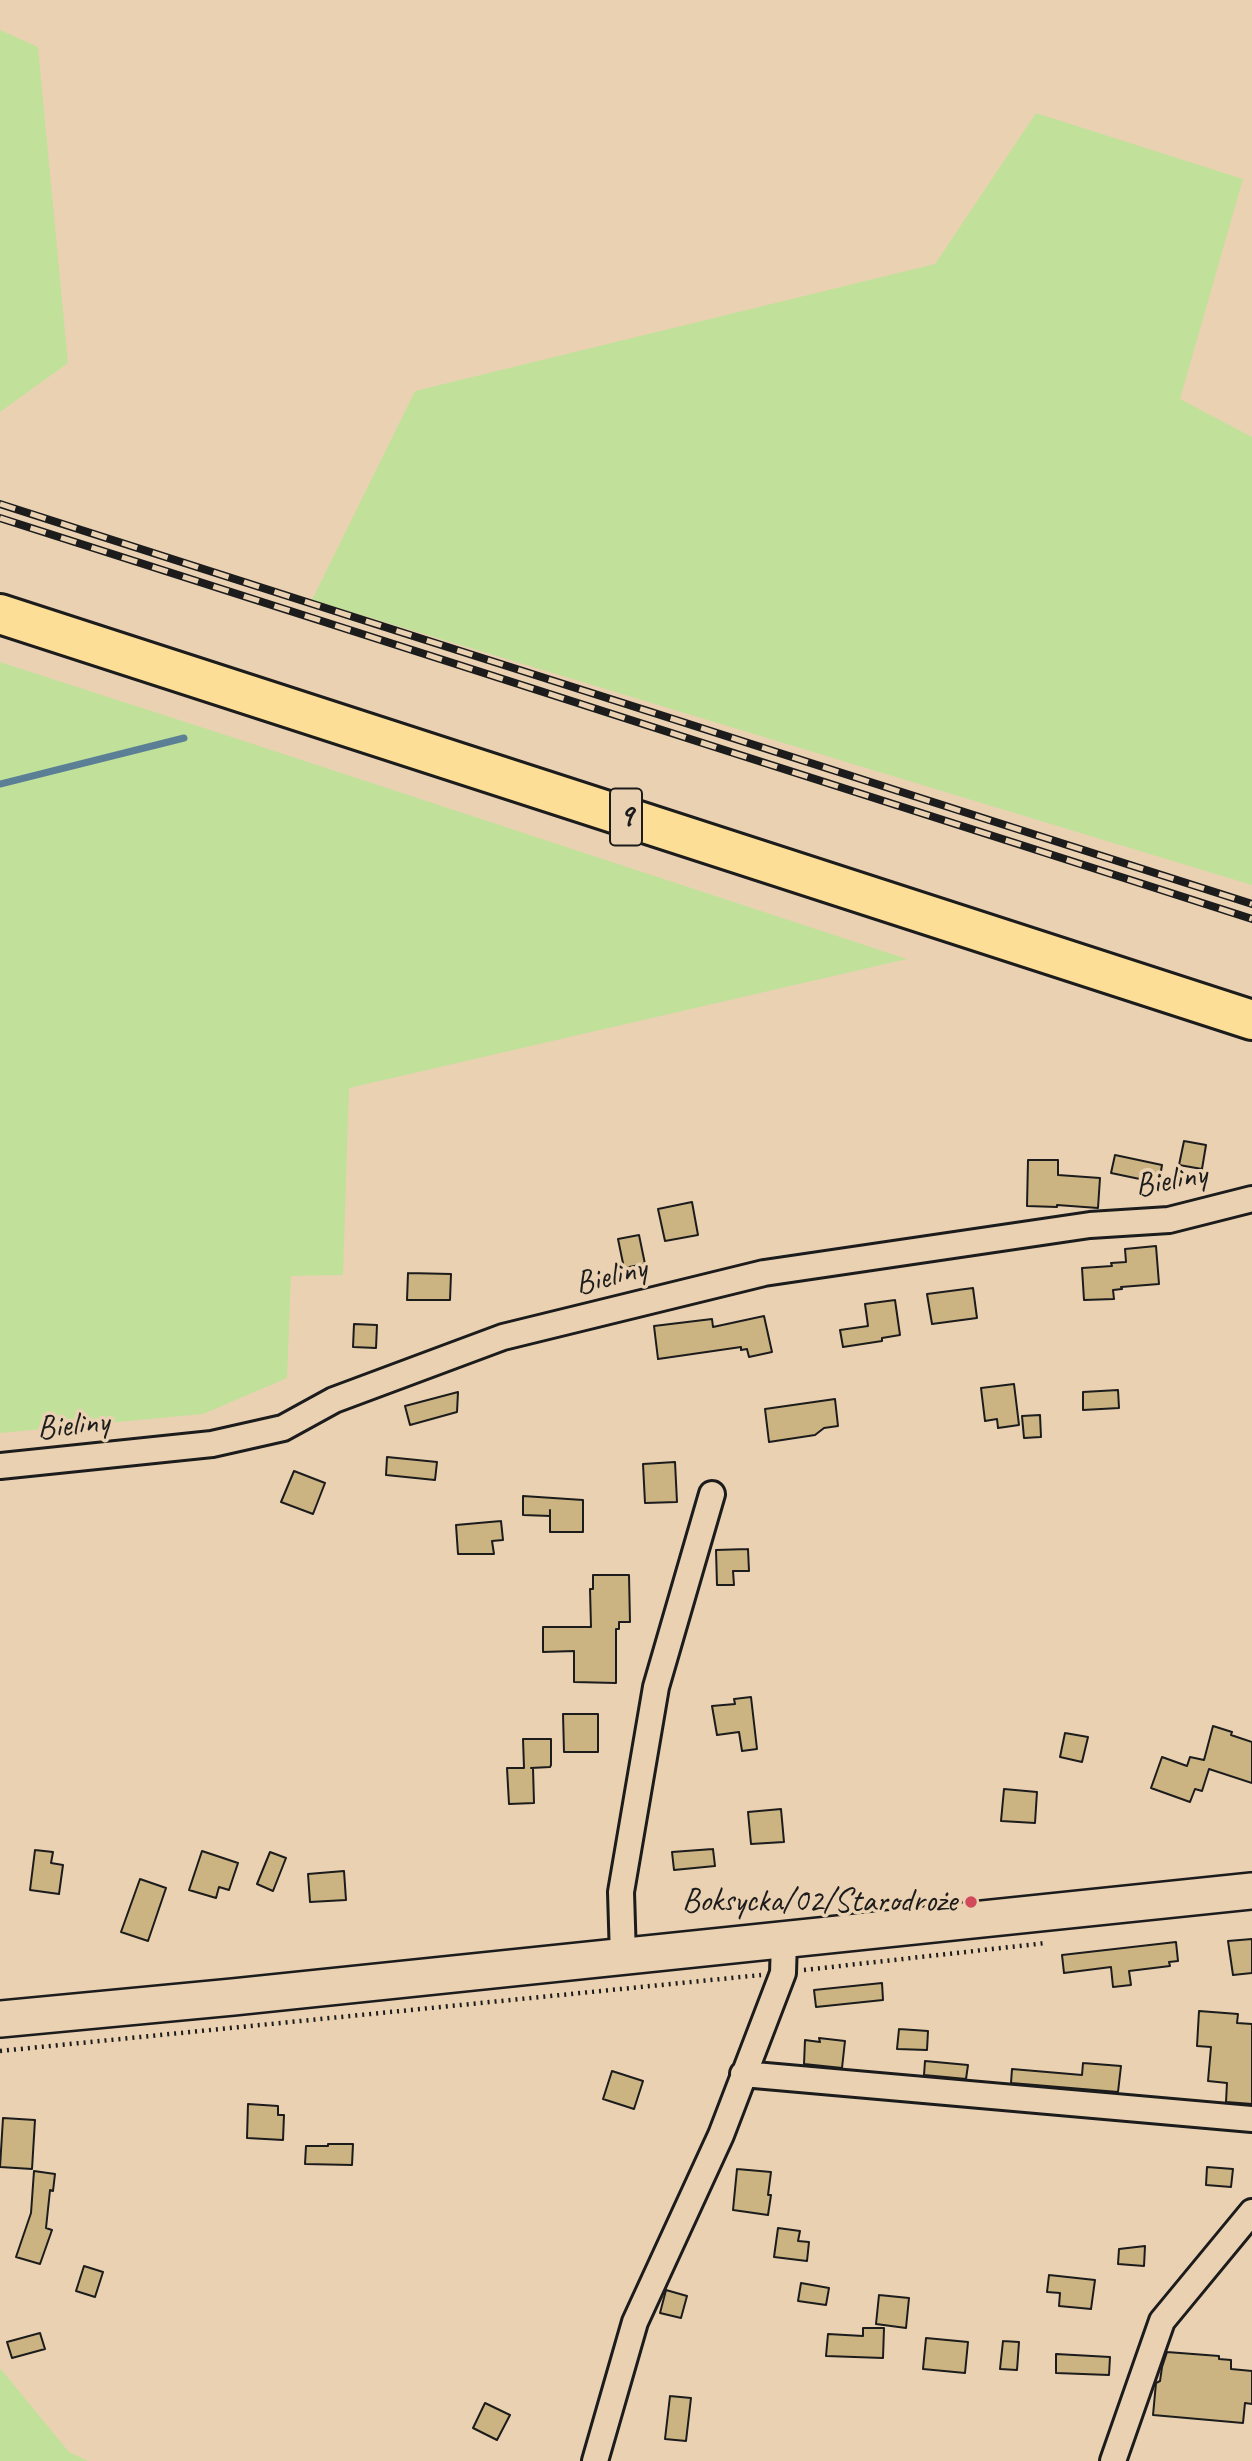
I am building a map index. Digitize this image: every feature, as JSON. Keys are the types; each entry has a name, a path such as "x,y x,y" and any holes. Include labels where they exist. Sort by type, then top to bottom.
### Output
{"main road":[{"name":"9","path":"0,614 1252,1020"},
{"path":"0,2019 623,1957 783,1956 1252,1891"}],"street":[{"name":"Bieliny","path":"0,1466 212,1444 272,1430 334,1400 503,1337 764,1273 1090,1225 1169,1220 1252,1199"},
{"path":"623,1957 621,1892 656,1687 712,1494"},
{"path":"595,2461 635,2322 721,2135 783,1956"},
{"path":"743,2074 1252,2119"},
{"path":"1113,2461 1162,2321 1252,2212"}],"path":[{"path":"0,2050 783,1956 1059,1942"}],"green space":[{"path":"0,30 38,47 68,363 0,412"},
{"path":"1036,113 1243,179 1180,399 1252,437 1252,885 312,600 415,391 935,264"},
{"path":"0,662 907,959 349,1088 343,1275 291,1276 287,1378 203,1414 0,1433"},
{"path":"0,2368 69,2452 88,2461 0,2461"}],"building":[{"path":"1184,1141 1206,1145 1202,1169 1179,1165"},
{"path":"1115,1155 1162,1165 1159,1183 1111,1173"},
{"path":"1028,1160 1058,1160 1058,1175 1100,1178 1098,1208 1027,1206"},
{"path":"692,1202 698,1235 665,1241 658,1209"},
{"path":"639,1235 645,1264 624,1268 618,1239"},
{"path":"1156,1246 1159,1284 1121,1287 1122,1289 1113,1290 1114,1299 1084,1300 1082,1268 1126,1262 1125,1249"},
{"path":"408,1273 451,1274 450,1300 407,1300"},
{"path":"973,1288 977,1318 932,1324 927,1294"},
{"path":"895,1300 900,1335 882,1338 882,1341 843,1347 840,1330 868,1326 865,1304"},
{"path":"764,1316 772,1352 749,1357 747,1349 741,1350 741,1347 658,1359 654,1326 712,1319 713,1327"},
{"path":"354,1324 377,1325 376,1348 353,1347"},
{"path":"1014,1384 1019,1425 998,1428 997,1419 985,1421 981,1388"},
{"path":"1118,1390 1119,1408 1083,1410 1083,1392"},
{"path":"458,1392 457,1412 410,1425 405,1406"},
{"path":"835,1399 838,1426 824,1428 815,1435 769,1442 765,1409"},
{"path":"1040,1415 1041,1437 1024,1438 1022,1416"},
{"path":"387,1457 437,1462 435,1480 386,1475"},
{"path":"675,1462 677,1502 645,1503 643,1464"},
{"path":"294,1471 325,1483 313,1514 281,1502"},
{"path":"523,1496 583,1500 583,1532 550,1532 550,1516 523,1515"},
{"path":"501,1521 503,1540 492,1541 494,1554 458,1554 456,1525"},
{"path":"748,1549 749,1571 733,1571 734,1585 717,1585 716,1550"},
{"path":"593,1575 629,1575 630,1622 619,1622 619,1629 616,1629 616,1683 574,1682 574,1651 543,1652 543,1627 591,1627 590,1589 593,1589"},
{"path":"751,1697 757,1749 742,1751 739,1732 717,1735 712,1706 735,1704 734,1699"},
{"path":"563,1714 598,1714 598,1752 564,1752"},
{"path":"1213,1726 1252,1742 1252,1783 1209,1769 1202,1791 1195,1789 1190,1802 1151,1788 1162,1757 1187,1766 1190,1757 1204,1760"},
{"path":"1065,1733 1088,1737 1082,1762 1060,1757"},
{"path":"523,1739 551,1739 551,1765 531,1768 534,1803 509,1804 507,1768 524,1768"},
{"path":"1004,1789 1037,1792 1035,1823 1001,1821"},
{"path":"781,1809 784,1842 751,1844 748,1812"},
{"path":"713,1849 715,1866 674,1870 672,1852"},
{"path":"35,1850 53,1852 51,1863 63,1865 59,1894 30,1890"},
{"path":"202,1851 238,1863 229,1890 219,1887 216,1898 189,1890"},
{"path":"270,1852 286,1858 273,1891 257,1884"},
{"path":"344,1871 346,1900 310,1902 308,1874"},
{"path":"140,1879 166,1888 148,1941 121,1932"},
{"path":"1252,1939 1252,1973 1233,1975 1228,1941"},
{"path":"1176,1942 1178,1961 1169,1962 1170,1966 1129,1971 1131,1985 1113,1987 1111,1967 1064,1973 1062,1955"},
{"path":"882,1983 883,2000 816,2007 814,1990"},
{"path":"1199,2011 1238,2014 1237,2023 1252,2024 1252,2104 1226,2102 1227,2083 1208,2081 1211,2047 1197,2046"},
{"path":"899,2029 928,2031 927,2050 897,2049"},
{"path":"819,2038 845,2041 842,2068 804,2064 805,2040 820,2042"},
{"path":"925,2061 968,2065 966,2079 924,2075"},
{"path":"1083,2063 1121,2066 1118,2092 1011,2083 1012,2069 1082,2075"},
{"path":"612,2071 643,2081 634,2109 603,2099"},
{"path":"248,2104 278,2106 278,2115 284,2115 283,2140 247,2138"},
{"path":"3,2118 35,2120 32,2169 0,2167"},
{"path":"353,2144 352,2165 305,2164 306,2146"},
{"path":"1207,2167 1233,2169 1231,2187 1206,2185"},
{"path":"737,2169 771,2172 768,2215 733,2210"},
{"path":"34,2171 55,2174 53,2191 50,2190 46,2228 52,2230 40,2264 16,2257 31,2213"},
{"path":"778,2228 800,2231 798,2241 809,2242 807,2261 774,2257"},
{"path":"1145,2246 1144,2266 1118,2264 1119,2249"},
{"path":"84,2266 103,2272 95,2297 76,2291"},
{"path":"1049,2275 1095,2280 1091,2309 1059,2306 1060,2293 1047,2292"},
{"path":"801,2283 829,2288 826,2305 798,2301"},
{"path":"666,2290 687,2296 681,2318 660,2313"},
{"path":"879,2295 909,2298 906,2328 876,2324"},
{"path":"863,2328 884,2328 883,2358 826,2356 828,2334 863,2336"},
{"path":"40,2333 45,2349 12,2358 7,2342"},
{"path":"926,2338 968,2342 965,2373 923,2369"},
{"path":"1003,2341 1019,2342 1017,2370 1000,2369"},
{"path":"1167,2352 1219,2356 1219,2359 1231,2360 1231,2369 1252,2371 1252,2404 1245,2403 1243,2423 1153,2415 1156,2383 1160,2381"},
{"path":"1056,2354 1110,2357 1109,2375 1056,2373"},
{"path":"670,2396 691,2398 686,2441 665,2439"},
{"path":"485,2403 510,2415 497,2440 473,2428"}],"waterway":[{"path":"0,784 184,738"}],"railway":[{"path":"0,504 1252,904"},
{"path":"0,518 1252,919"}],"place":[{"name":"Boksycka/02/Starodroże","path":"971,1902"}]}
